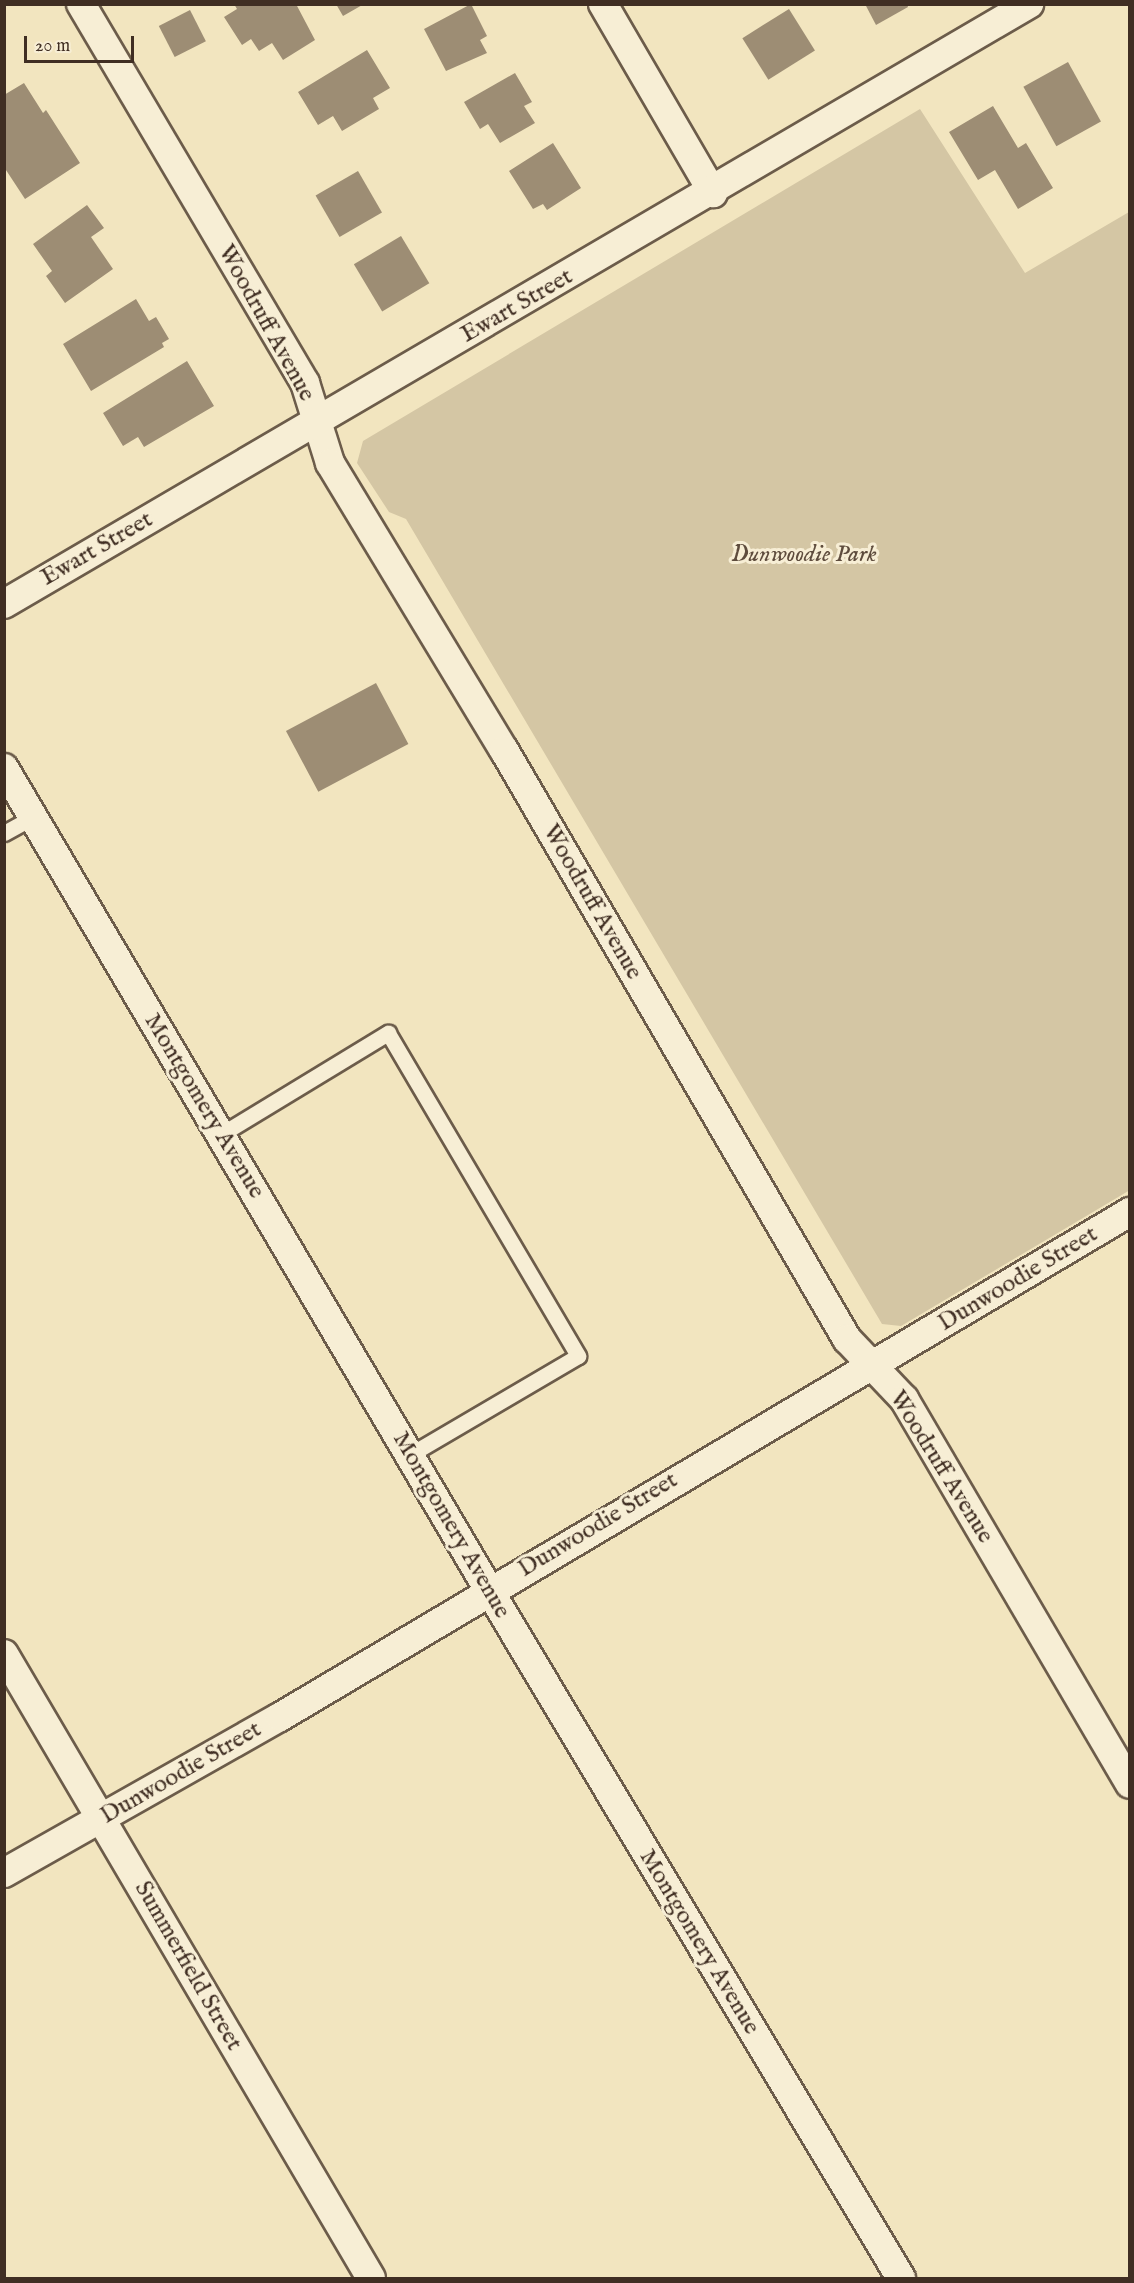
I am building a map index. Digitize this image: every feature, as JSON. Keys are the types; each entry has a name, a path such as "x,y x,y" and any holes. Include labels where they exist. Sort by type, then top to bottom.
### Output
{"street":[{"name":"Woodruff Avenue","path":"81,4 305,383 330,463 504,750 848,1339 904,1399 1130,1784"},
{"path":"603,4 713,193"},
{"name":"Ewart Street","path":"4,604 713,193 1029,4"},
{"name":"Montgomery Avenue","path":"4,768 489,1590 901,2278"},
{"name":"Dunwoodie Street","path":"4,1873 280,1717 489,1590 1130,1212"},
{"name":"Summerfield Street","path":"4,1654 371,2278"}],"lane":[{"path":"4,833 33,817"},
{"path":"220,1135 388,1033 394,1043 578,1356 409,1455"}],"green space":[{"name":"Dunwoodie Park","path":"920,109 1025,273 1129,212 1130,1190 901,1326 882,1324 406,519 389,512 357,463 363,441"}],"building":[{"path":"234,4 296,4 315,40 283,60 272,43 259,51 251,39 242,45 224,17 237,9"},
{"path":"336,4 364,4 343,16"},
{"path":"471,4 487,36 480,40 487,53 446,71 424,29"},
{"path":"865,4 907,4 908,7 876,25"},
{"path":"789,9 815,51 768,80 742,38"},
{"path":"190,10 206,41 175,57 159,26"},
{"path":"367,50 390,88 373,98 379,109 342,131 333,116 318,125 298,92"},
{"path":"1068,62 1101,121 1056,146 1023,87"},
{"path":"515,73 532,102 524,106 535,123 500,143 488,124 480,129 464,102"},
{"path":"24,83 43,113 46,110 80,163 25,199 4,167 4,95"},
{"path":"993,106 1018,148 1026,143 1053,188 1018,209 995,170 978,180 949,132"},
{"path":"553,143 581,188 547,210 543,204 533,209 509,171"},
{"path":"358,171 382,213 340,237 316,196"},
{"path":"87,205 104,228 91,237 113,269 65,303 46,276 52,271 33,244"},
{"path":"401,236 429,283 382,311 354,264"},
{"path":"136,299 149,321 156,317 169,339 162,343 164,347 91,391 63,344"},
{"path":"187,361 214,406 144,447 138,437 123,446 103,413"},
{"path":"376,683 408,744 318,792 286,731"}]}
